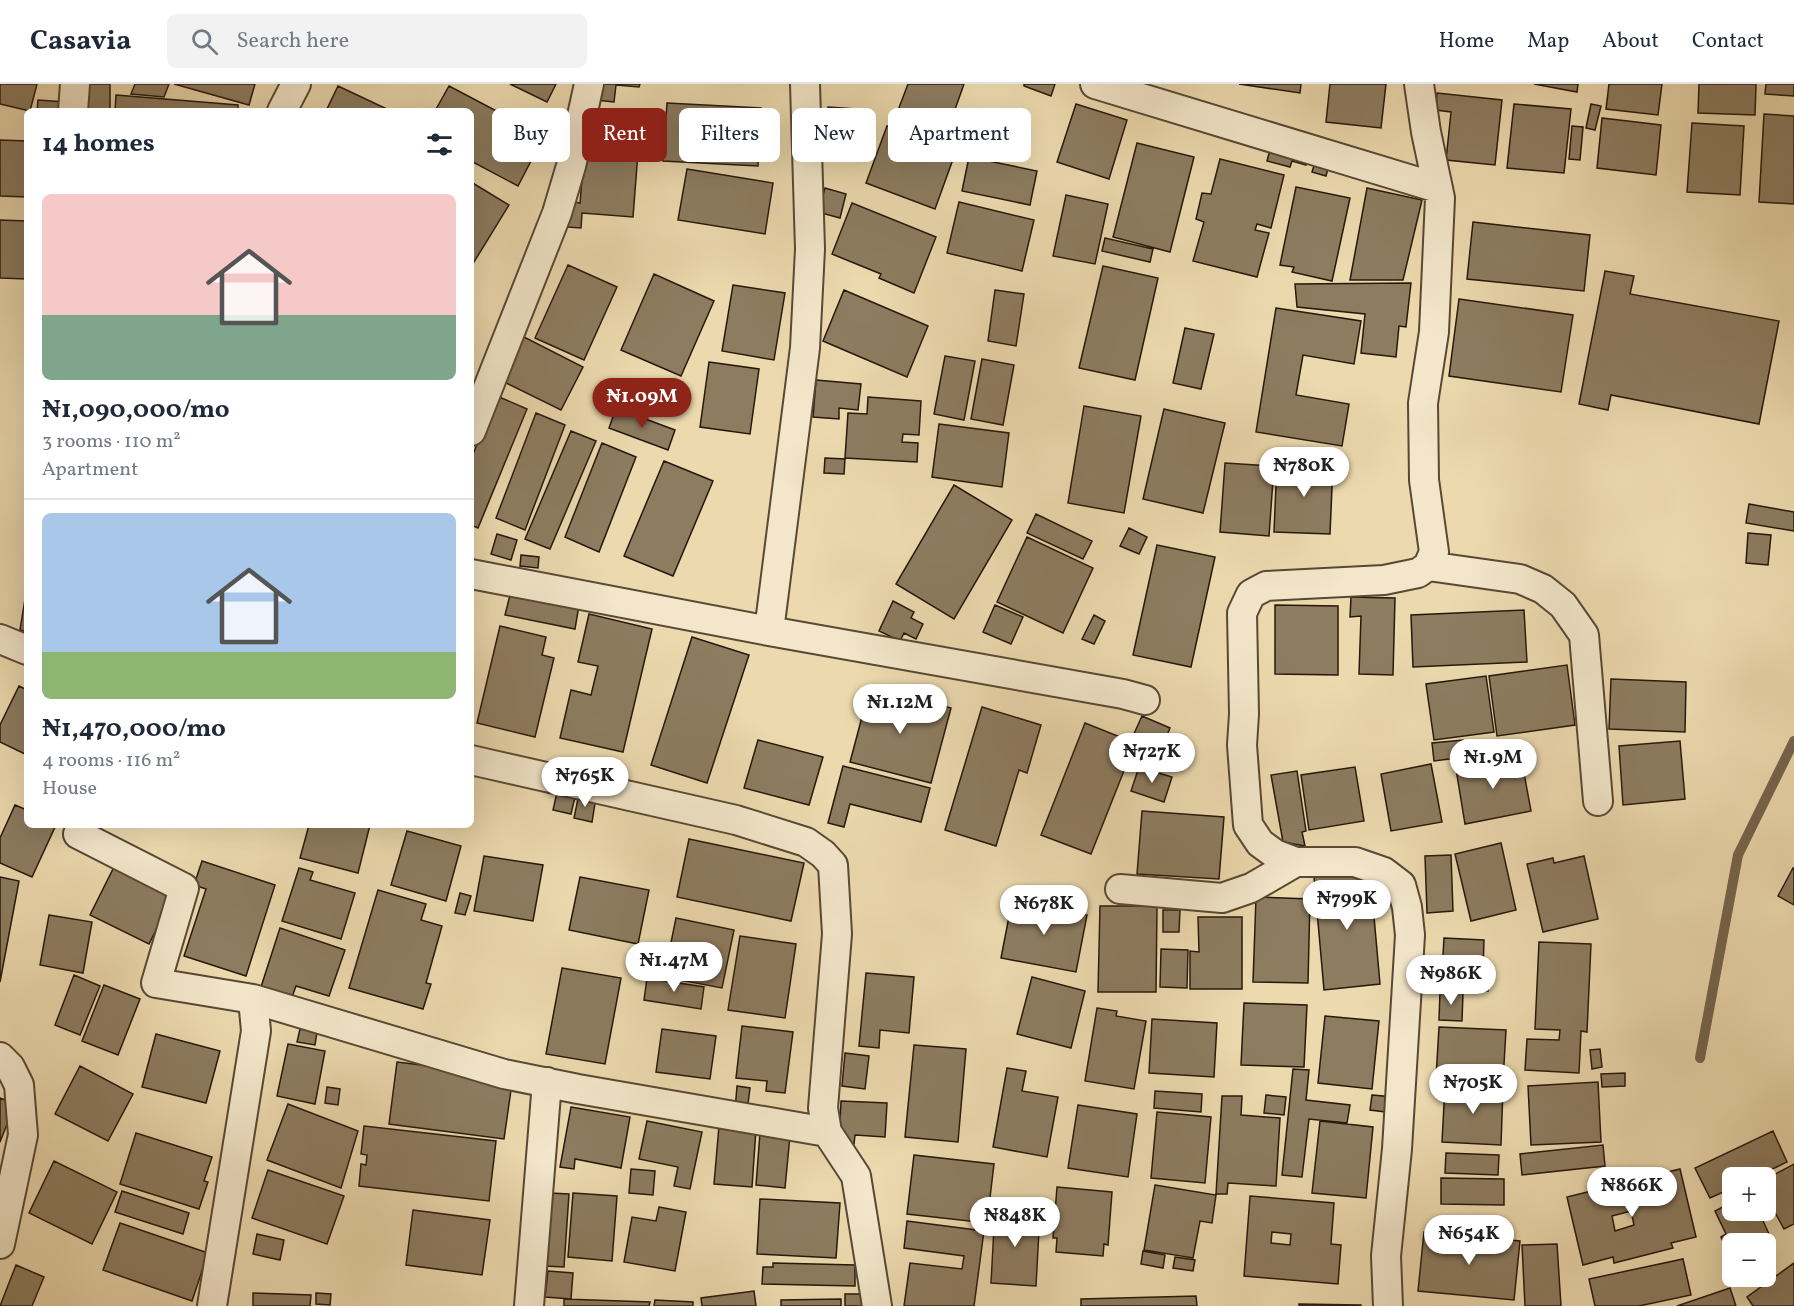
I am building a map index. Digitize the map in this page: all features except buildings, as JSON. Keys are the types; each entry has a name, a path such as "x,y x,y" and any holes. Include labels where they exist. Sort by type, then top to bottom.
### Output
{"street":[{"path":"73,108 75,84"},
{"path":"284,108 296,84"},
{"path":"474,423 557,213 571,166 589,84"},
{"path":"769,631 805,348 810,249 805,84"},
{"path":"1095,84 1438,188"},
{"path":"1388,1306 1386,1256 1399,1126 1410,935 1407,907 1401,885 1384,872 1355,862 1296,862 1275,854 1260,843 1248,825 1242,745 1244,714 1242,613 1251,594 1266,586 1384,580 1418,573 1428,566 1434,552 1424,480 1423,403 1434,332 1440,198 1426,132 1419,84"},
{"path":"1428,566 1520,579 1543,589 1563,605 1584,635 1598,801"},
{"path":"474,575 769,631 1123,694 1145,700"},
{"path":"0,639 24,649"},
{"path":"474,761 736,820 806,842 823,854 833,865 837,934 823,1108 827,1132 856,1176 877,1306"},
{"path":"78,834 184,888 156,982 254,999 504,1074 827,1132"},
{"path":"1120,890 1222,898 1251,888 1296,862"},
{"path":"212,1306 256,1031 254,999"},
{"path":"0,1057 10,1067 19,1086 23,1135 0,1245"},
{"path":"529,1306 546,1082"}],"waterway":[{"path":"1700,1058 1738,855 1794,741"}]}
